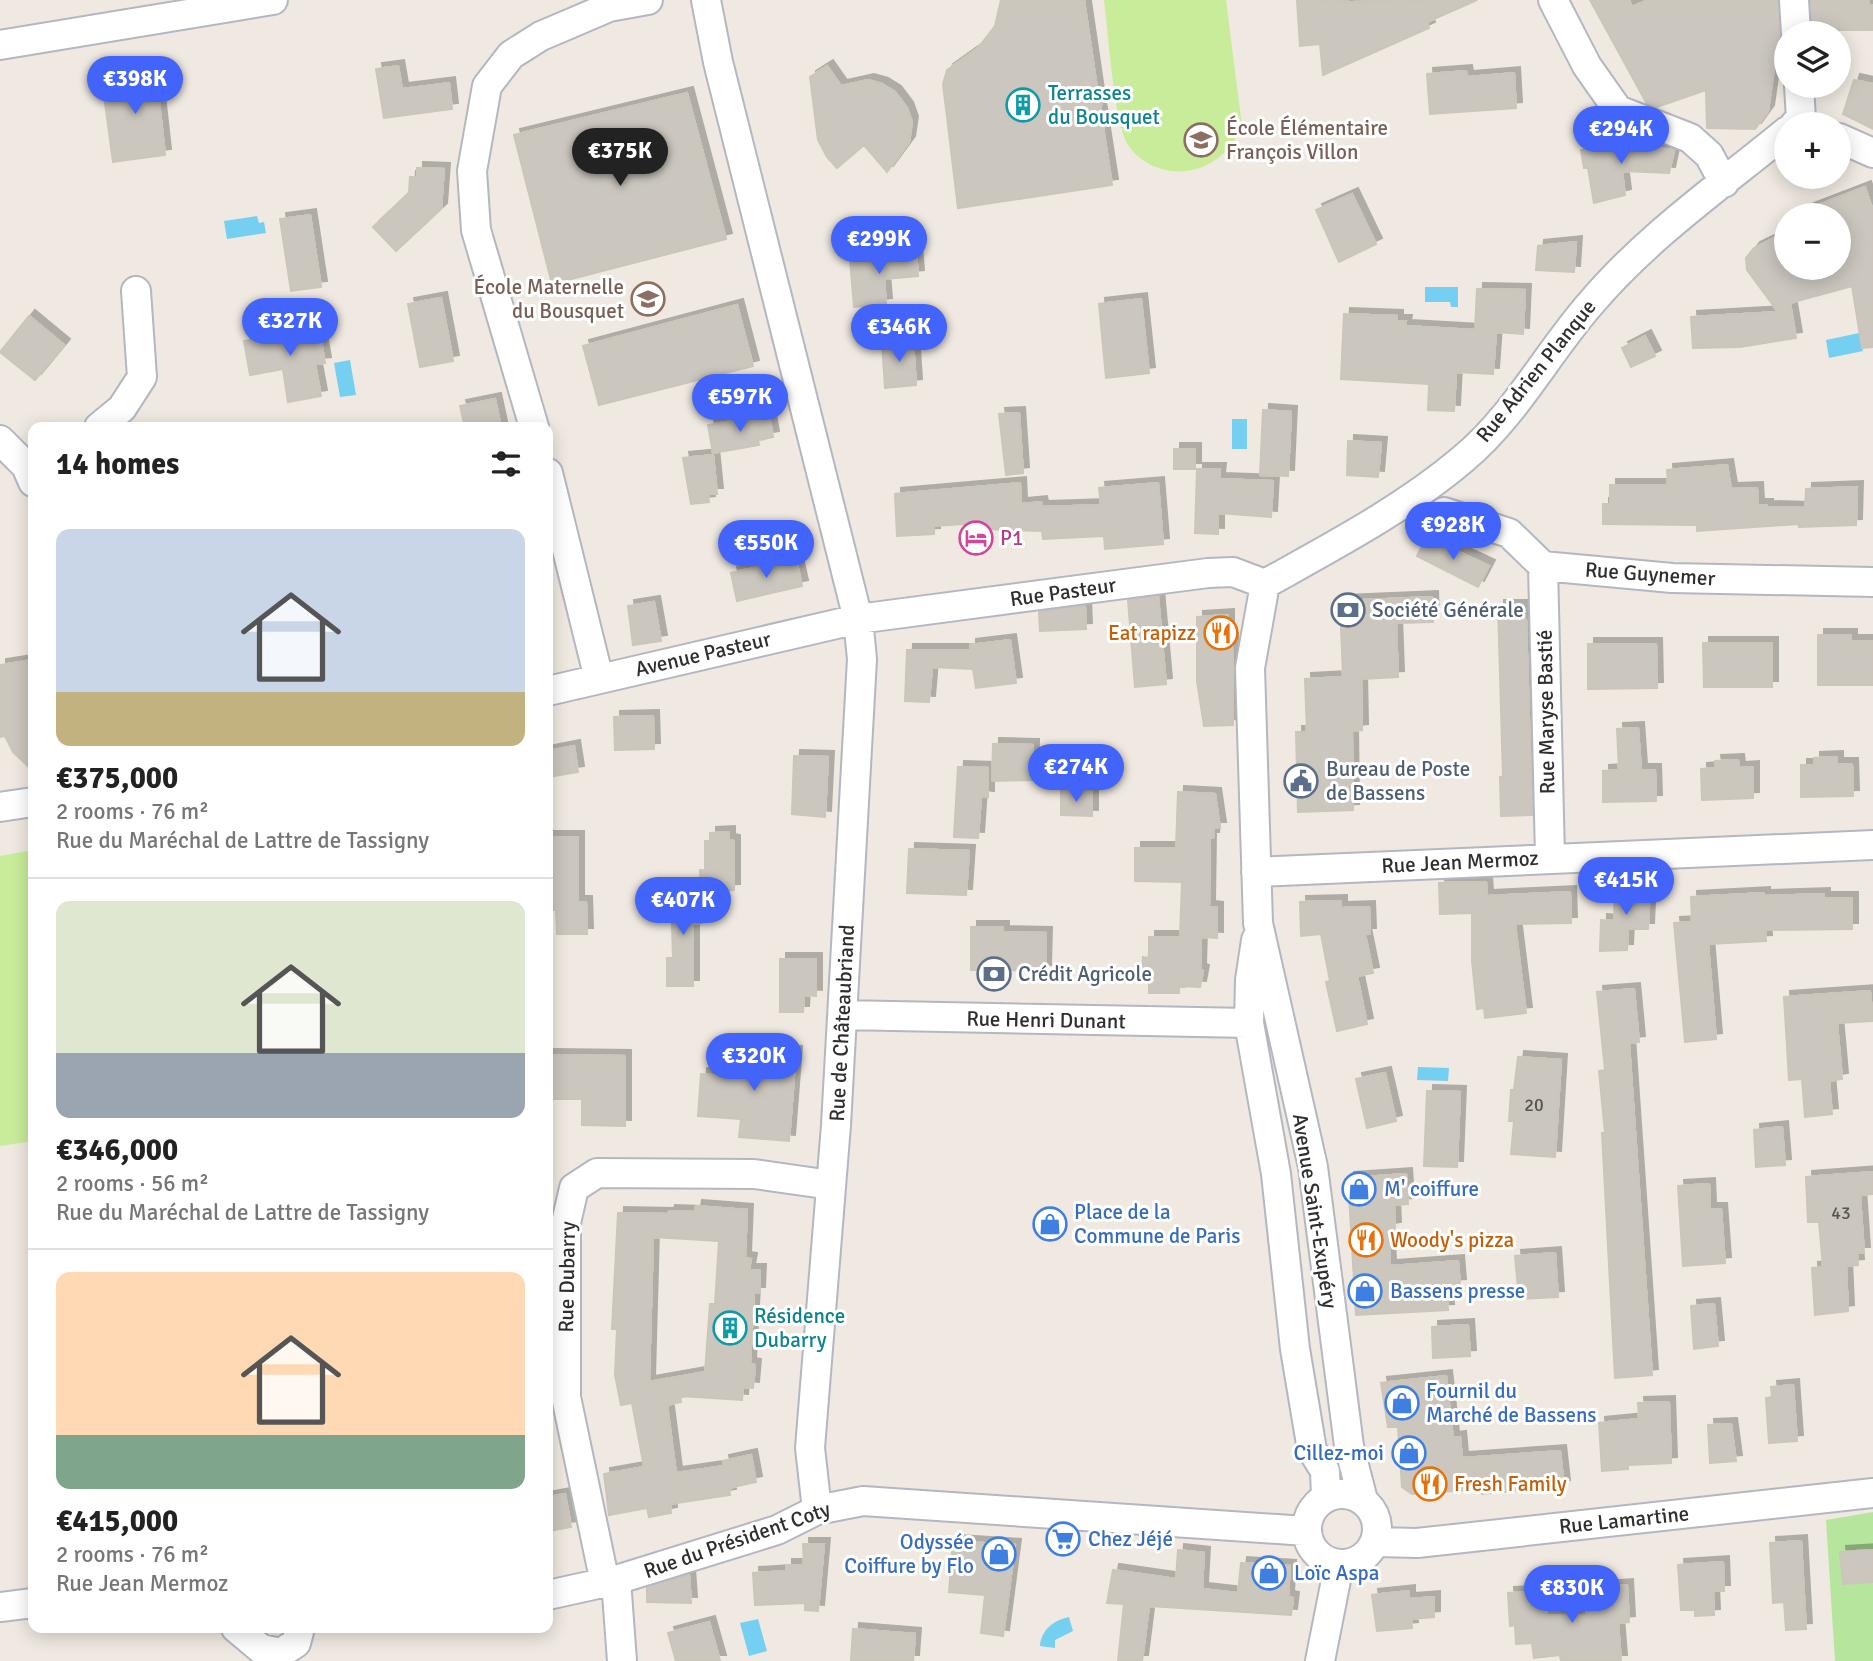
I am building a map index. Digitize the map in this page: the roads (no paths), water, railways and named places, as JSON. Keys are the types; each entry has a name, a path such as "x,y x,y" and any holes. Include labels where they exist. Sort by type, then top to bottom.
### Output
{"street":[{"path":"0,45 273,0"},
{"path":"533,422 476,230 472,171 487,86 511,55 541,36 609,7 648,0"},
{"name":"Rue de Châteaubriand","path":"706,0 722,76 858,619 862,659 843,1015 810,1448 817,1510"},
{"path":"1553,0 1587,66 1618,110 1690,138 1709,155 1724,183"},
{"path":"1794,0 1795,21"},
{"path":"1851,143 1873,153"},
{"name":"Rue Adrien Planque","path":"1265,584 1404,503 1465,458 1510,408 1590,303 1625,266 1774,144"},
{"path":"105,422 122,408 142,377 136,291"},
{"path":"0,440 28,467"},
{"path":"553,493 599,679"},
{"path":"1444,512 1509,533 1543,566"},
{"name":"Rue Guynemer","path":"1543,566 1672,578 1873,582"},
{"name":"Rue Maryse Bastié","path":"1543,566 1550,857"},
{"name":"Rue Pasteur","path":"858,619 1208,573 1233,572 1265,584"},
{"name":"Avenue Saint-Exupéry","path":"1265,584 1250,668 1258,923 1250,980 1249,1023 1276,1174 1295,1349 1312,1450 1325,1471 1326,1497"},
{"name":"Avenue Pasteur","path":"553,690 858,619"},
{"path":"0,807 28,803"},
{"name":"Rue Jean Mermoz","path":"1256,872 1550,857 1873,845"},
{"name":"Avenue Saint-Exupéry","path":"1258,923 1313,1167 1349,1446 1363,1500"},
{"name":"Rue Henri Dunant","path":"843,1015 1249,1023"},
{"name":"Rue Dubarry","path":"622,1661 610,1582 566,1397 566,1223 574,1188 597,1173 754,1174 831,1185"},
{"name":"Rue Lamartine","path":"1376,1542 1417,1543 1873,1493"},
{"path":"1344,1494 1363,1500 1371,1508 1378,1532 1376,1542 1360,1561 1339,1565 1317,1556 1306,1531 1314,1507 1326,1497 1344,1494"},
{"name":"Rue du Président Coty","path":"553,1594 610,1582 778,1530 817,1510 863,1501 1306,1531"},
{"path":"1320,1661 1339,1565"},
{"path":"0,1607 28,1604"},
{"path":"242,1633 261,1649 280,1657 296,1643 299,1633"}],"water":[{"path":"257,216 259,223 264,222 266,233 227,239 224,221"},
{"path":"1425,287 1458,287 1458,307 1451,307 1450,302 1425,302"},
{"path":"1859,333 1863,351 1829,358 1826,340"},
{"path":"350,360 356,395 340,397 334,363"},
{"path":"1232,419 1247,419 1247,449 1232,449"},
{"path":"1418,1067 1449,1068 1448,1081 1417,1080"},
{"path":"1069,1617 1073,1631 1055,1640 1055,1648 1040,1646 1049,1627"},
{"path":"758,1619 767,1651 749,1656 740,1623"}],"place":[{"name":"Terrasses du Bousquet","path":"1023,105"},
{"name":"École Élémentaire François Villon","path":"1201,140"},
{"name":"École Maternelle du Bousquet","path":"648,299"},
{"name":"P1","path":"976,538"},
{"name":"Société Générale","path":"1348,610"},
{"name":"Eat rapizz","path":"1221,633"},
{"name":"Bureau de Poste de Bassens","path":"1301,781"},
{"name":"Crédit Agricole","path":"994,974"},
{"name":"M' coiffure","path":"1359,1189"},
{"name":"Place de la Commune de Paris","path":"1050,1224"},
{"name":"Woody's pizza","path":"1366,1240"},
{"name":"Bassens presse","path":"1365,1291"},
{"name":"Résidence Dubarry","path":"730,1328"},
{"name":"Fournil du Marché de Bassens","path":"1402,1403"},
{"name":"Cillez-moi","path":"1409,1453"},
{"name":"Fresh Family","path":"1430,1484"},
{"name":"Chez Jéjé","path":"1063,1539"},
{"name":"Odyssée Coiffure by Flo","path":"999,1554"},
{"name":"Loïc Aspa","path":"1269,1573"}]}
